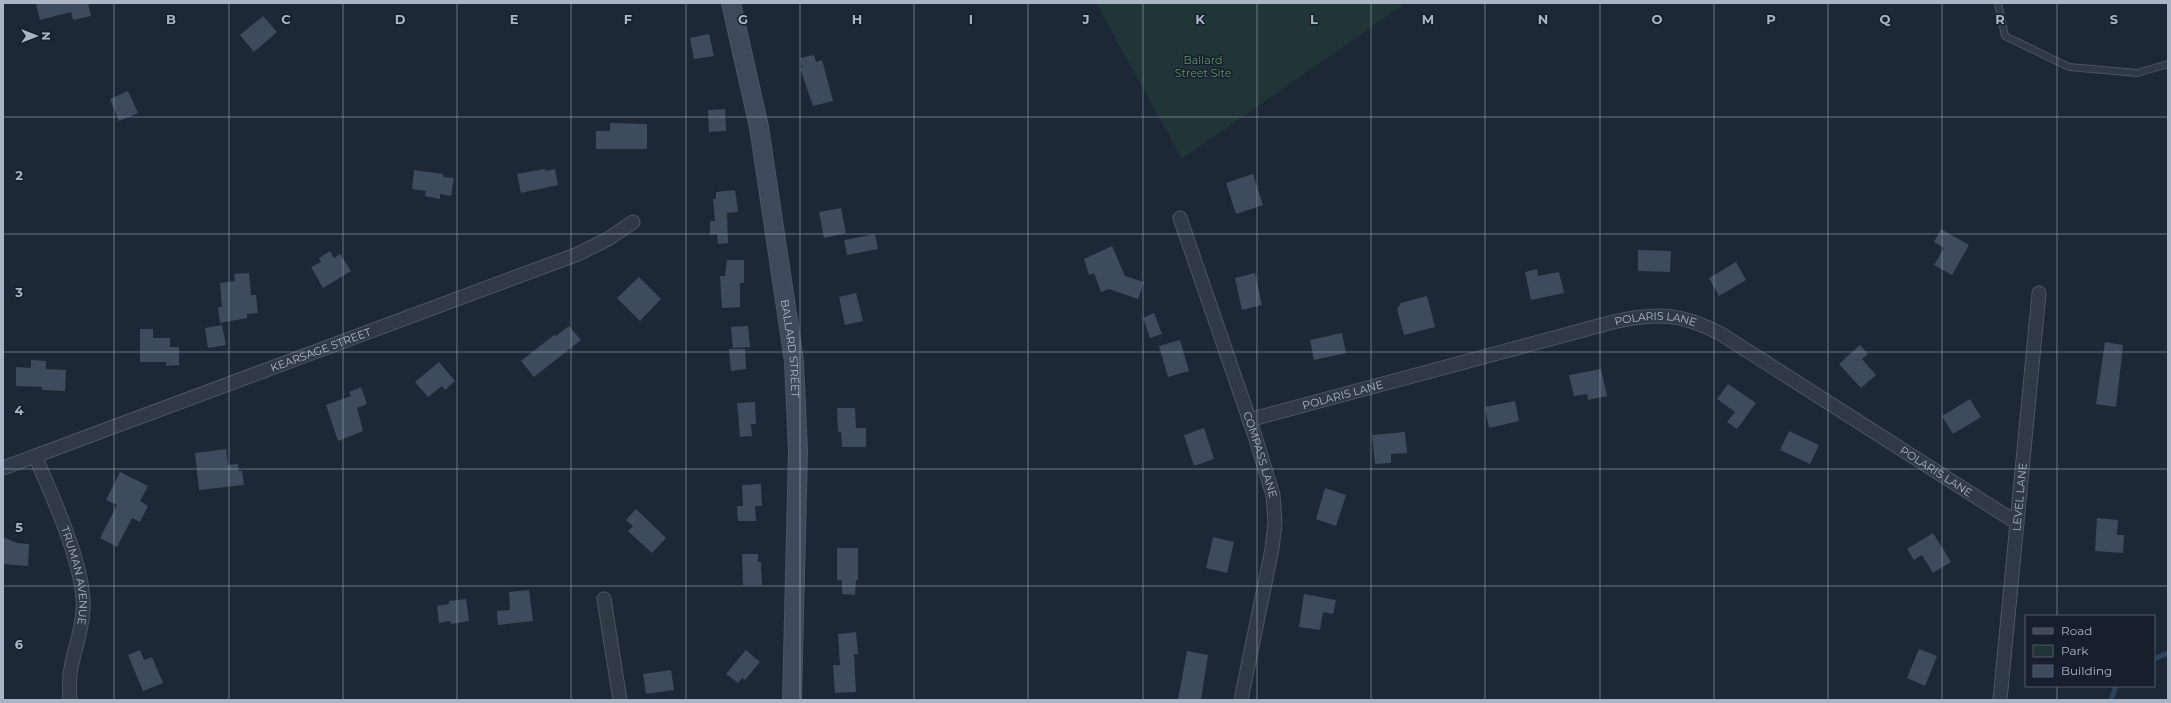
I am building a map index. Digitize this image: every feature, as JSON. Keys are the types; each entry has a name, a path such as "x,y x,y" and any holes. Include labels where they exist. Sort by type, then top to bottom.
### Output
{"street":[{"name":"BALLARD STREET","path":"731,3 758,127 794,361 798,452 792,700"},
{"name":"COMPASS LANE","path":"1180,218 1273,495 1275,523 1268,573 1241,700"},
{"name":"KEARSAGE STREET","path":"3,468 578,254 608,239 633,222"},
{"name":"LEVEL LANE","path":"2000,700 2039,293"},
{"name":"POLARIS LANE","path":"1249,420 1613,322 1654,315 1677,316 1700,323 1721,334 2017,523"},
{"name":"TRUMAN AVENUE","path":"35,456 66,534 82,584 84,610 80,636 72,664 70,700"},
{"path":"604,599 620,700"}],"lane":[{"path":"1998,3 2005,36 2069,67 2137,73 2168,64"}],"green space":[{"name":"Ballard Street Site","path":"1096,3 1406,3 1182,159"}],"building":[{"path":"36,3 88,3 91,16 73,20 71,12 40,20"},
{"path":"263,16 277,32 254,52 240,35"},
{"path":"709,34 714,56 694,59 690,38"},
{"path":"814,55 816,62 822,60 833,101 813,106 800,68 802,68 800,58"},
{"path":"128,91 138,113 119,121 110,99"},
{"path":"725,109 726,131 709,132 708,110"},
{"path":"610,123 647,124 647,149 596,149 596,131 610,131"},
{"path":"545,169 545,171 555,169 558,185 521,193 517,174"},
{"path":"414,170 443,174 443,177 454,178 451,196 440,194 440,199 425,196 426,191 412,189"},
{"path":"1253,174 1263,205 1236,214 1226,183"},
{"path":"735,190 738,212 727,213 728,243 718,244 717,234 710,235 710,221 715,221 713,199 716,199 716,192"},
{"path":"841,208 846,233 824,238 819,212"},
{"path":"1941,229 1969,245 1952,275 1934,265 1944,248 1934,242"},
{"path":"875,234 878,249 847,255 844,240"},
{"path":"1112,246 1125,276 1144,282 1138,299 1109,289 1101,292 1094,273 1089,275 1084,259"},
{"path":"1638,250 1671,251 1670,272 1638,271"},
{"path":"330,251 334,258 340,254 351,271 323,288 311,267 321,262 319,258"},
{"path":"727,260 744,260 744,283 740,283 740,307 722,308 720,276 725,276"},
{"path":"1736,262 1746,280 1719,296 1709,278"},
{"path":"1537,269 1538,276 1559,272 1564,293 1531,300 1525,272"},
{"path":"249,273 251,295 256,295 258,313 247,314 247,318 220,323 218,307 222,307 220,283 235,281 234,274"},
{"path":"1255,273 1262,305 1242,310 1235,278"},
{"path":"639,277 661,299 640,321 617,298"},
{"path":"856,293 863,321 845,325 839,297"},
{"path":"1427,296 1435,327 1404,335 1397,309 1401,303"},
{"path":"1154,313 1162,334 1150,338 1143,318"},
{"path":"222,325 226,345 208,348 205,328"},
{"path":"569,326 581,340 534,377 521,361 554,335 556,336"},
{"path":"748,326 750,347 733,348 731,327"},
{"path":"140,329 153,329 153,338 170,338 170,347 179,347 179,365 166,366 166,362 140,362"},
{"path":"1342,333 1346,353 1314,360 1310,340"},
{"path":"1180,340 1189,371 1168,377 1159,346"},
{"path":"2105,342 2123,345 2116,407 2096,404"},
{"path":"1860,345 1868,354 1862,359 1876,375 1861,388 1839,364"},
{"path":"729,349 745,349 746,369 731,371"},
{"path":"31,360 46,361 46,369 66,370 65,391 42,390 42,387 16,386 16,367 31,368"},
{"path":"439,362 455,381 445,390 442,386 428,397 415,382"},
{"path":"1601,369 1607,396 1588,400 1587,394 1574,396 1569,375"},
{"path":"1728,384 1756,403 1737,429 1727,422 1735,412 1717,399"},
{"path":"361,387 367,404 357,408 363,431 338,441 326,405 351,396 349,392"},
{"path":"1970,399 1981,417 1953,434 1942,416"},
{"path":"1515,401 1519,421 1489,428 1485,407"},
{"path":"755,402 756,424 751,424 752,436 740,437 737,403"},
{"path":"837,408 855,408 856,428 866,428 866,447 842,447 841,432 838,432"},
{"path":"1204,428 1214,459 1194,466 1184,435"},
{"path":"1789,431 1819,445 1810,464 1780,450"},
{"path":"1405,432 1407,453 1391,454 1391,463 1375,464 1372,435"},
{"path":"226,449 228,465 238,464 239,471 242,471 244,485 199,490 195,453"},
{"path":"120,472 148,486 140,501 148,506 140,522 132,518 117,547 100,538 117,505 106,500"},
{"path":"761,484 762,506 755,506 756,521 738,521 737,506 743,506 742,485"},
{"path":"1325,488 1346,495 1336,526 1316,519"},
{"path":"636,509 666,538 652,553 628,531 633,526 626,520"},
{"path":"2097,518 2118,520 2117,535 2124,535 2123,553 2095,551"},
{"path":"1933,533 1951,562 1933,573 1922,555 1914,560 1907,549"},
{"path":"3,537 17,543 29,544 28,566 3,564"},
{"path":"1213,537 1234,542 1227,573 1206,568"},
{"path":"837,548 858,548 858,580 856,580 855,595 842,594 842,580 837,580"},
{"path":"742,554 758,554 758,562 761,562 762,585 743,585"},
{"path":"529,590 533,621 498,625 497,611 510,610 509,592"},
{"path":"1304,594 1336,600 1333,614 1323,612 1320,630 1299,627"},
{"path":"466,599 469,621 451,624 450,621 439,623 437,606 449,604 449,601"},
{"path":"856,632 858,654 854,654 856,692 835,693 833,665 840,665 838,634"},
{"path":"1919,649 1937,656 1925,686 1907,678"},
{"path":"140,650 144,660 152,657 163,683 143,691 128,655"},
{"path":"746,650 760,662 745,680 742,678 738,683 726,674"},
{"path":"1187,651 1208,655 1201,700 1178,700"},
{"path":"671,670 674,690 646,694 643,674"}],"waterway":[{"path":"2155,659 2168,653"},
{"path":"2111,700 2116,687"}]}
